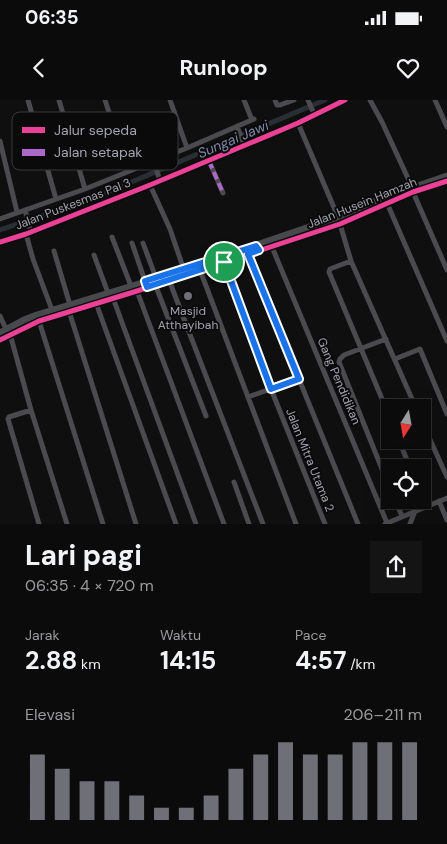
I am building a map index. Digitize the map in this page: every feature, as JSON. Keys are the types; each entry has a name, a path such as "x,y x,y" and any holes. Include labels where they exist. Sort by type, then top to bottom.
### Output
{"street":[{"path":"59,100 63,112"},
{"path":"105,100 109,112"},
{"path":"170,100 174,112"},
{"path":"178,152 238,128 253,119 244,100"},
{"path":"275,100 280,105 294,100"},
{"path":"308,100 313,112"},
{"name":"Jalan Puskesmas Pal 3","path":"0,242 150,185 159,179 298,123 313,112 345,100"},
{"path":"370,100 413,190 447,270"},
{"path":"435,100 447,127"},
{"path":"178,123 187,148"},
{"path":"298,123 339,220 351,260 412,399"},
{"path":"238,128 244,145"},
{"path":"0,141 17,212"},
{"path":"209,160 223,193"},
{"path":"48,170 56,200"},
{"path":"79,170 85,189"},
{"path":"0,218 25,211 137,170"},
{"path":"156,170 159,179"},
{"name":"Jalan Husein Hamzah","path":"156,281 169,280 200,270 248,254 258,248 272,247 447,176"},
{"name":"Jalan Husein Hamzah","path":"5,332 70,308 156,281 184,270 258,248 388,203 413,190 447,181"},
{"path":"150,185 170,229 184,270"},
{"path":"388,203 447,341"},
{"path":"25,211 33,259 52,310"},
{"path":"112,237 134,288 224,524"},
{"path":"132,243 146,284"},
{"path":"143,243 206,416"},
{"name":"Gang Pendidikan","path":"272,247 386,523"},
{"path":"54,251 136,524"},
{"path":"248,254 358,524"},
{"path":"94,255 196,524"},
{"path":"351,260 330,269 329,272 382,399"},
{"name":"Jalan Mitra Utama 2","path":"224,262 271,389 325,524"},
{"path":"200,270 296,524"},
{"path":"169,280 263,524"},
{"name":"Jalan Husein Hamzah","path":"0,340 5,332 24,320 52,310 96,303 111,296"},
{"path":"96,303 176,524"},
{"path":"0,316 67,524"},
{"path":"39,321 103,524"},
{"path":"381,467 340,366 340,359 342,356 362,350 386,339"},
{"path":"395,359 420,349 447,414"},
{"path":"248,397 299,379"},
{"path":"31,410 8,419 39,524"},
{"path":"431,442 447,477"},
{"path":"234,482 249,524"},
{"path":"431,505 447,498"},
{"path":"439,501 447,520"},
{"path":"399,509 402,516"},
{"path":"386,523 421,509"},
{"path":"410,524 415,511"}],"waterway":[{"name":"Sungai Jawi","path":"178,162 325,100"},
{"name":"Sungai Jawi","path":"0,230 89,200 160,170"}],"marked path":[{"path":"209,161 223,193"}],"cycle path":[{"path":"0,242 26,234 150,185 298,123 345,100"},
{"path":"0,340 39,321 137,291 340,224 413,192 447,181"}],"place":[{"name":"Masjid Atthayibah","path":"188,296"}],"route":[{"path":"256,246 259,250 248,254 299,379 271,389 224,262 147,287 145,281 256,246"}]}
